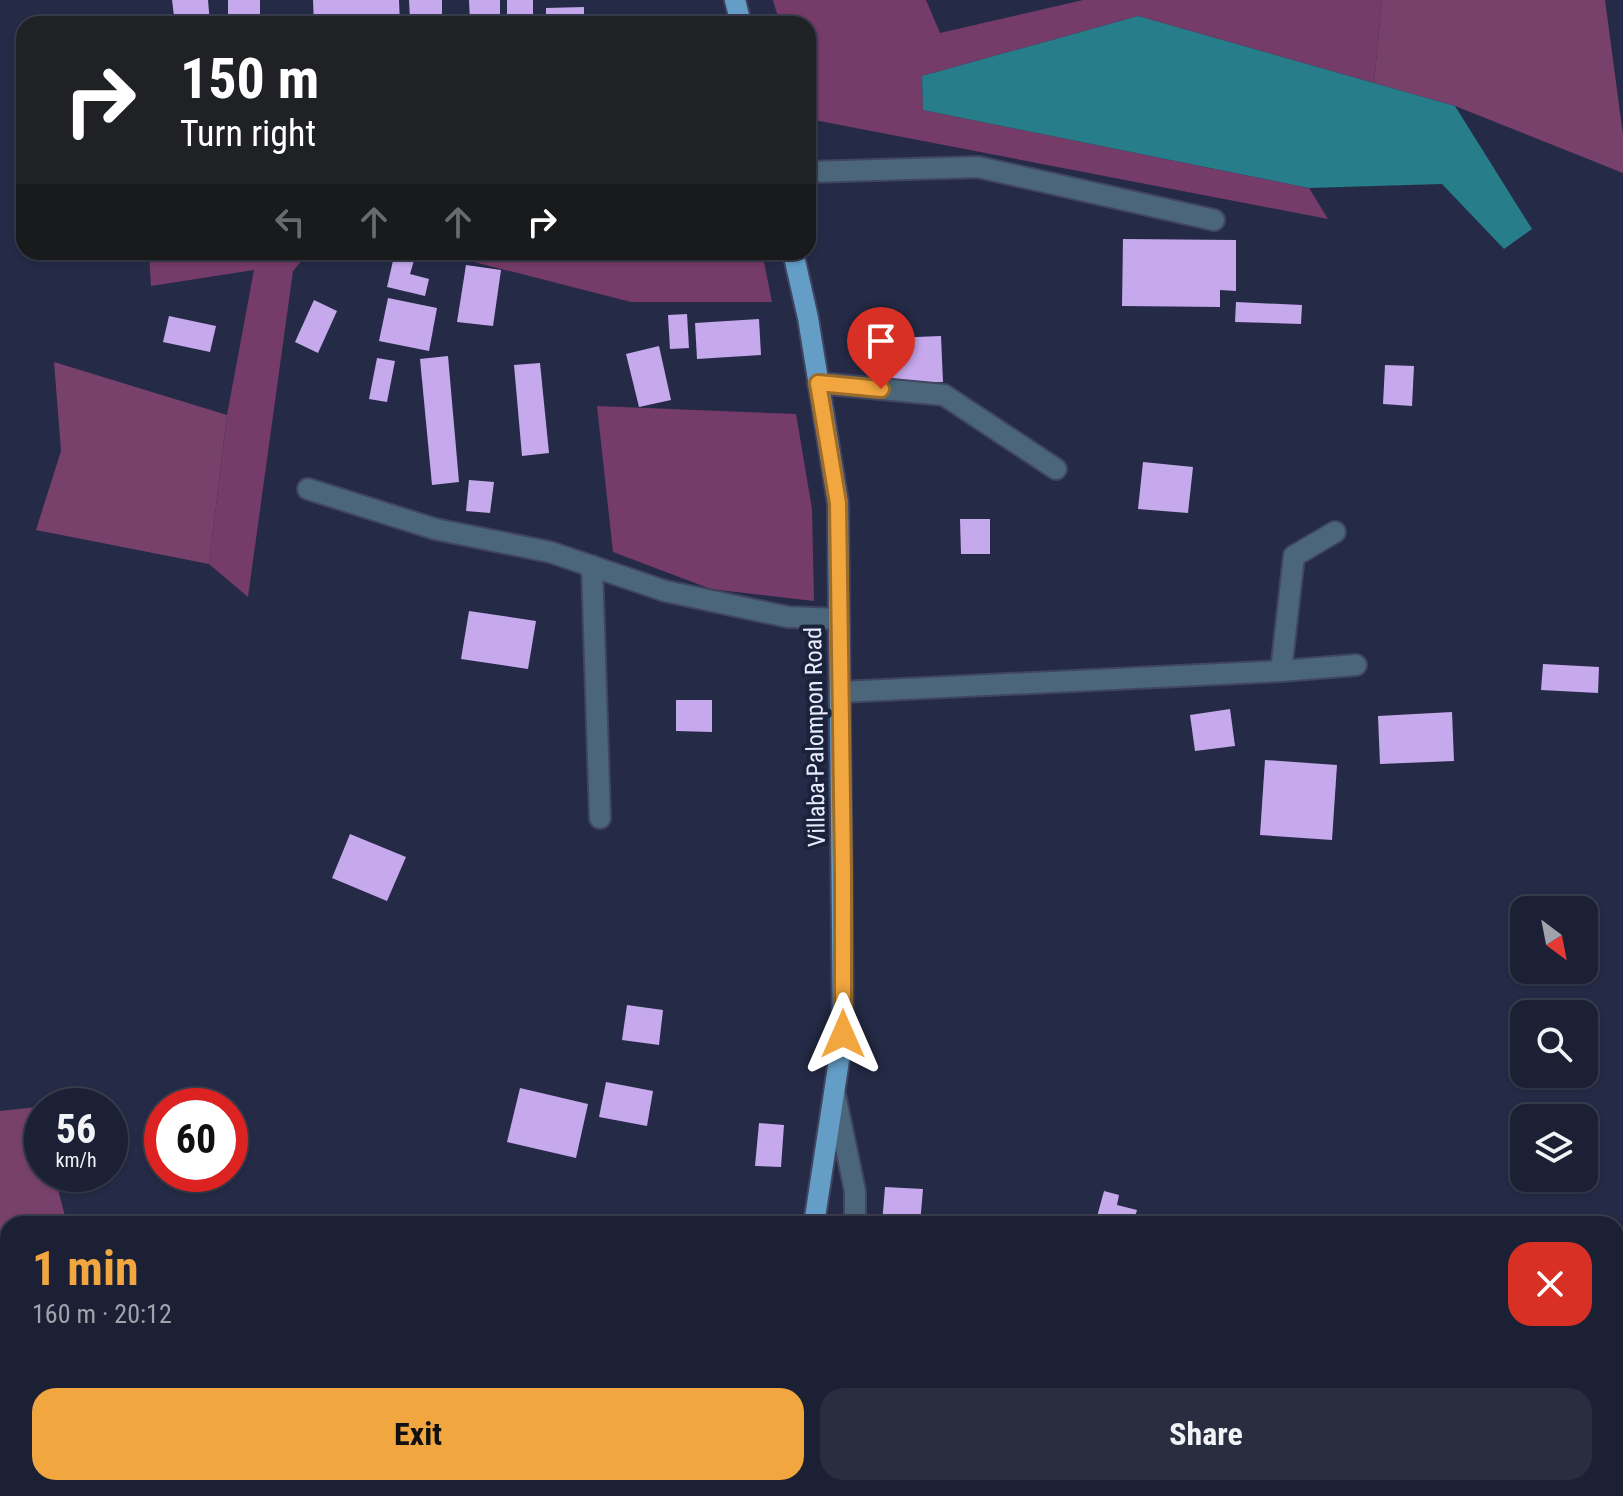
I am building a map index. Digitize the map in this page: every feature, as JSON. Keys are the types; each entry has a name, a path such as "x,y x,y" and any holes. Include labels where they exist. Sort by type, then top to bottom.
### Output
{"main road":[{"name":"Villaba-Palompon Road","path":"795,260 808,318 838,503 843,1034 815,1216"}],"street":[{"path":"816,172 978,167 1214,220"},
{"path":"818,383 944,395 1056,469"},
{"path":"308,489 435,529 550,552 665,591 788,617 839,619"},
{"path":"1281,671 1294,556 1335,532"},
{"path":"592,566 600,818"},
{"path":"841,692 1356,665"},
{"path":"834,1091 855,1191 855,1216"}],"shaded area":[{"path":"773,0 926,0 940,33 1083,0 1382,0 1374,83 1138,16 922,76 923,110 1309,188 1328,219 816,120 816,16 778,16"},
{"path":"1382,0 1605,0 1623,135 1623,173 1455,106 1374,83"},
{"path":"1138,16 1455,106 1532,229 1504,249 1442,184 1309,188 923,110 922,76"},
{"path":"149,260 302,260 293,271 248,597 209,564 227,415 254,270 151,286"},
{"path":"466,260 764,260 772,302 631,302"},
{"path":"54,362 227,415 209,564 36,530 61,451"},
{"path":"597,406 796,414 812,509 814,601 711,589 613,552"},
{"path":"24,1108 24,1192 59,1192 65,1216 0,1216 0,1111"}],"building":[{"path":"172,0 208,0 209,16 174,16"},
{"path":"228,0 260,0 260,16 228,16"},
{"path":"313,0 399,0 400,16 314,16"},
{"path":"409,0 442,0 442,16 410,16"},
{"path":"469,0 500,0 500,16 470,16"},
{"path":"507,0 533,0 533,16 507,16"},
{"path":"584,7 584,16 546,16 546,8"},
{"path":"1123,239 1236,240 1236,291 1220,290 1220,307 1122,306"},
{"path":"393,260 414,260 410,274 429,279 425,296 387,287"},
{"path":"466,265 501,270 493,326 457,322"},
{"path":"388,298 437,308 429,351 379,341"},
{"path":"314,300 337,311 318,353 295,342"},
{"path":"1236,302 1302,305 1301,324 1235,322"},
{"path":"687,314 689,348 670,349 668,315"},
{"path":"169,316 216,326 210,352 163,342"},
{"path":"759,319 761,355 697,359 695,323"},
{"path":"941,336 943,382 892,384 891,338"},
{"path":"659,346 671,400 639,407 626,354"},
{"path":"448,356 459,482 432,485 420,359"},
{"path":"377,358 395,361 387,402 369,399"},
{"path":"540,363 549,453 522,456 514,365"},
{"path":"1385,365 1414,366 1412,406 1383,404"},
{"path":"1143,462 1193,467 1188,513 1138,509"},
{"path":"469,480 494,482 490,513 466,511"},
{"path":"960,519 990,519 990,554 961,554"},
{"path":"469,611 536,621 528,669 461,659"},
{"path":"1543,664 1599,667 1598,693 1541,690"},
{"path":"676,700 712,700 712,732 676,731"},
{"path":"1230,709 1235,746 1195,751 1190,715"},
{"path":"1452,712 1454,761 1380,764 1378,716"},
{"path":"1265,760 1337,765 1332,840 1260,835"},
{"path":"350,834 406,857 387,901 332,878"},
{"path":"627,1005 663,1010 659,1045 622,1040"},
{"path":"606,1082 653,1091 647,1126 599,1117"},
{"path":"520,1088 588,1104 576,1158 507,1142"},
{"path":"759,1123 784,1125 781,1167 755,1166"},
{"path":"885,1187 923,1189 921,1216 883,1216"},
{"path":"1104,1191 1119,1195 1117,1205 1137,1210 1135,1216 1097,1216"}],"route":[{"path":"843,1034 838,503 818,383 881,389"}]}
